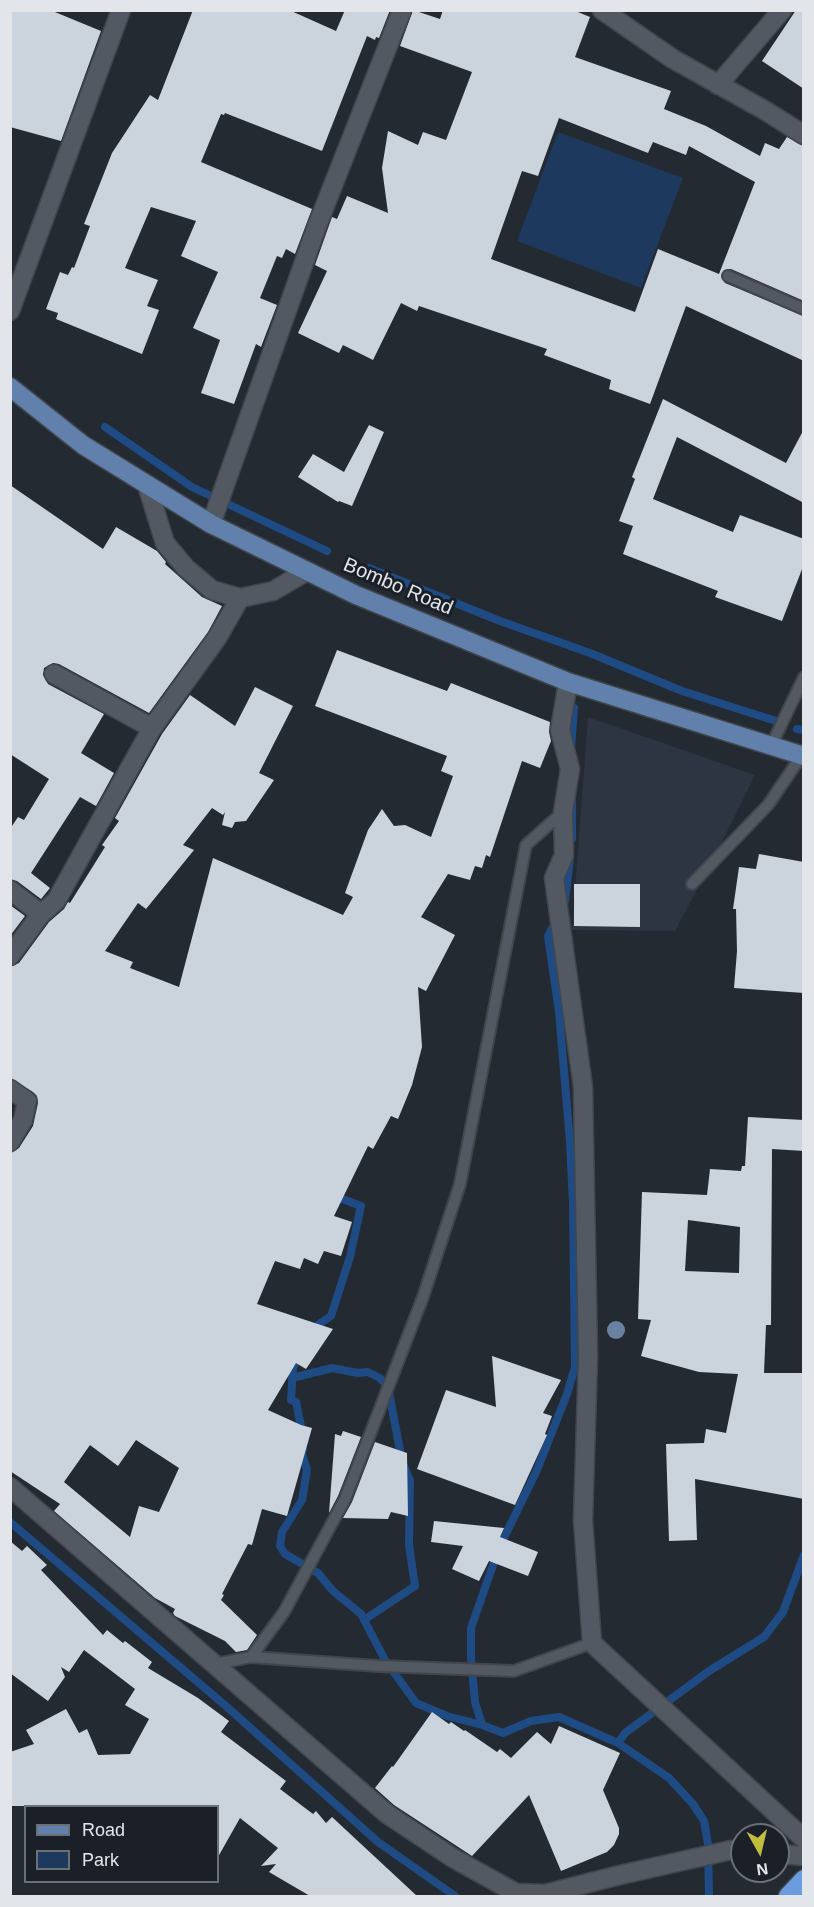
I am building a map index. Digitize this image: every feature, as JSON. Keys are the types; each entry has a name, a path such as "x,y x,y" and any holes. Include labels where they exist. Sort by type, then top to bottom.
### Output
{"highway":[{"path":"788,1896 804,1879"}],"main road":[{"name":"Bombo Road","path":"10,387 83,445 211,524 356,595 568,682 803,756"}],"street":[{"path":"10,310 121,10"},
{"path":"211,524 317,226 402,10"},
{"path":"602,10 673,59 804,135"},
{"path":"718,85 782,10"},
{"path":"147,485 165,543 186,568 212,590 240,598 273,591 308,571"},
{"path":"10,956 41,914 56,901 152,728 217,638 240,598"},
{"path":"54,674 152,728"},
{"path":"568,682 560,730 570,769 563,812 564,855 554,878 583,1087 588,1357 583,1520 592,1642 804,1839"},
{"path":"10,890 41,914"},
{"path":"10,1089 27,1101 22,1120 10,1142"},
{"path":"10,1487 387,1814 453,1858 516,1893 545,1894 730,1850"}],"lane":[{"path":"728,276 804,309"},
{"path":"771,746 804,677"},
{"path":"692,884 768,805 803,756"},
{"path":"251,1657 284,1612 345,1499 423,1297 460,1184 526,845 563,812"},
{"path":"215,1664 251,1657 378,1666 514,1671 592,1642"}],"shaded area":[{"path":"588,717 755,775 675,931 572,930"}],"green space":[{"path":"558,132 683,178 641,288 517,241"}],"building":[{"path":"10,10 50,10 101,31 61,141 10,127"},
{"path":"193,10 289,10 336,31 345,10 390,10 379,38 376,37 375,40 367,36 322,151 225,113 221,114 201,162 312,209 295,254 286,249 282,258 277,256 260,298 277,305 261,347 256,344 234,404 201,393 220,340 193,328 218,272 181,256 196,221 151,207 125,268 158,280 147,306 159,310 142,354 56,319 58,313 46,309 60,272 68,275 72,267 74,268 90,226 84,224 112,153 150,95 158,100"},
{"path":"413,10 440,19 443,10 573,10 590,17 575,57 671,91 664,109 706,126 760,156 765,143 779,149 787,137 804,146 804,301 731,269 724,270 721,276 725,283 804,316 804,361 686,306 650,404 609,389 611,380 544,355 547,349 419,306 417,311 401,303 373,360 343,345 339,353 298,333 327,271 315,265 332,217 337,219 347,196 388,213 382,168 388,131 418,145 423,132 446,140 472,72 400,46","holes":["559,118 648,153 653,142 686,155 689,146 755,182 719,274 658,249 635,312 491,259 522,171 538,176"]},
{"path":"796,10 804,10 804,89 762,61"},
{"path":"663,399 786,463 804,429 804,503 677,437 653,499 733,532 740,515 804,539 804,564 782,621 715,597 718,591 623,554 633,526 619,521 635,479 632,477"},
{"path":"369,425 384,432 352,506 338,502 298,477 313,454 344,472"},
{"path":"10,485 103,549 116,527 157,551 166,562 165,564 202,597 222,606 208,632 149,713 59,664 53,663 44,668 43,675 48,684 104,714 81,753 114,773 96,806 80,797 31,873 50,888 41,899 17,881 10,879 10,829 18,817 24,820 49,779 10,754"},
{"path":"337,650 447,691 451,683 550,722 551,741 540,768 522,761 490,857 486,855 482,868 475,866 470,880 448,874 421,917 455,935 426,991 418,987 422,1047 412,1085 398,1119 391,1116 373,1149 368,1146 334,1216 352,1222 341,1256 324,1251 318,1264 304,1258 300,1269 275,1261 257,1304 333,1329 306,1369 296,1363 268,1410 312,1428 287,1516 262,1509 252,1545 248,1544 222,1594 224,1595 221,1600 257,1635 247,1650 236,1652 225,1641 175,1616 173,1613 175,1609 155,1598 54,1511 60,1504 10,1471 10,1153 19,1148 33,1126 38,1103 37,1096 33,1092 10,1078 10,967 19,963 49,922 64,909 68,902 70,903 105,847 102,845 119,821 115,818 162,734 190,695 235,726 255,687 293,706 259,773 274,780 246,821 235,822 232,828 222,825 225,812 223,815 212,808 183,845 194,850 146,909 138,903 105,951 133,962 130,968 179,987 213,858 343,915 353,897 345,893 368,830 382,809 394,826 405,825 431,837 453,776 441,771 447,756 315,706","holes":["136,1440 179,1468 159,1512 139,1506 130,1537 64,1482 90,1445 118,1466"]},
{"path":"759,854 804,862 804,993 734,988 737,951 736,909 733,909 739,867 756,869"},
{"path":"574,884 640,884 640,927 574,926"},
{"path":"10,905 25,916 10,936"},
{"path":"748,1117 804,1120 804,1151 772,1149 771,1325 766,1325 764,1373 804,1373 804,1499 695,1479 697,1540 669,1541 666,1444 704,1443 706,1429 726,1433 738,1374 699,1372 641,1356 651,1320 638,1319 642,1192 707,1195 710,1169 741,1171 742,1166 745,1166","holes":["688,1220 740,1227 739,1273 685,1271"]},
{"path":"492,1356 561,1380 543,1413 552,1416 545,1434 547,1435 515,1505 417,1469 446,1390 496,1407"},
{"path":"343,1431 361,1437 329,1513 335,1434 341,1436"},
{"path":"375,1442 407,1453 408,1516 391,1512 388,1519 343,1518 352,1502"},
{"path":"434,1521 504,1528 500,1537 538,1552 528,1576 489,1561 479,1581 452,1569 463,1546 431,1542"},
{"path":"10,1541 22,1551 27,1546 47,1565 41,1570 103,1635 107,1630 123,1643 125,1641 152,1662 148,1668 198,1698 229,1721 221,1732 286,1781 280,1789 313,1814 316,1811 326,1823 332,1817 417,1896 310,1896 269,1872 276,1864 261,1866 278,1848 240,1818 219,1855 219,1805 10,1806 10,1752 34,1744 26,1730 66,1709 79,1733 87,1729 98,1755 130,1754 149,1719 125,1705 135,1689 84,1650 69,1672 61,1667 65,1677 48,1701 10,1673"},
{"path":"432,1712 449,1724 451,1722 465,1730 497,1752 500,1749 511,1758 537,1732 551,1744 559,1726 620,1753 603,1790 619,1828 614,1845 607,1852 561,1871 529,1795 472,1856 394,1805 375,1788 393,1767"}],"waterway":[{"path":"105,427 192,487 327,551"},
{"path":"369,568 682,691 776,721"},
{"path":"571,749 574,708"},
{"path":"797,729 804,730"},
{"path":"572,798 572,839"},
{"path":"562,907 565,901 570,858"},
{"path":"557,919 548,936 559,1012 570,1142 575,1367 567,1394 537,1470 499,1548 471,1628 475,1702 482,1725 503,1733 531,1721 559,1717 618,1743 669,1778 693,1804 704,1821 708,1844 709,1896"},
{"path":"314,1332 319,1324 331,1316 350,1257 361,1206 332,1195"},
{"path":"298,1359 293,1367 291,1400 296,1402 303,1436"},
{"path":"292,1378 332,1368 358,1373 368,1372 380,1378 388,1387 402,1461 410,1481 409,1545 415,1586 364,1620"},
{"path":"303,1449 302,1454 307,1470 302,1500 282,1532 280,1546 285,1554 318,1573 333,1591 361,1614 385,1660 416,1703 447,1716 482,1725"},
{"path":"10,1522 227,1707 378,1842 455,1896"},
{"path":"618,1743 625,1733 709,1671 764,1637 783,1612 804,1555"}]}
